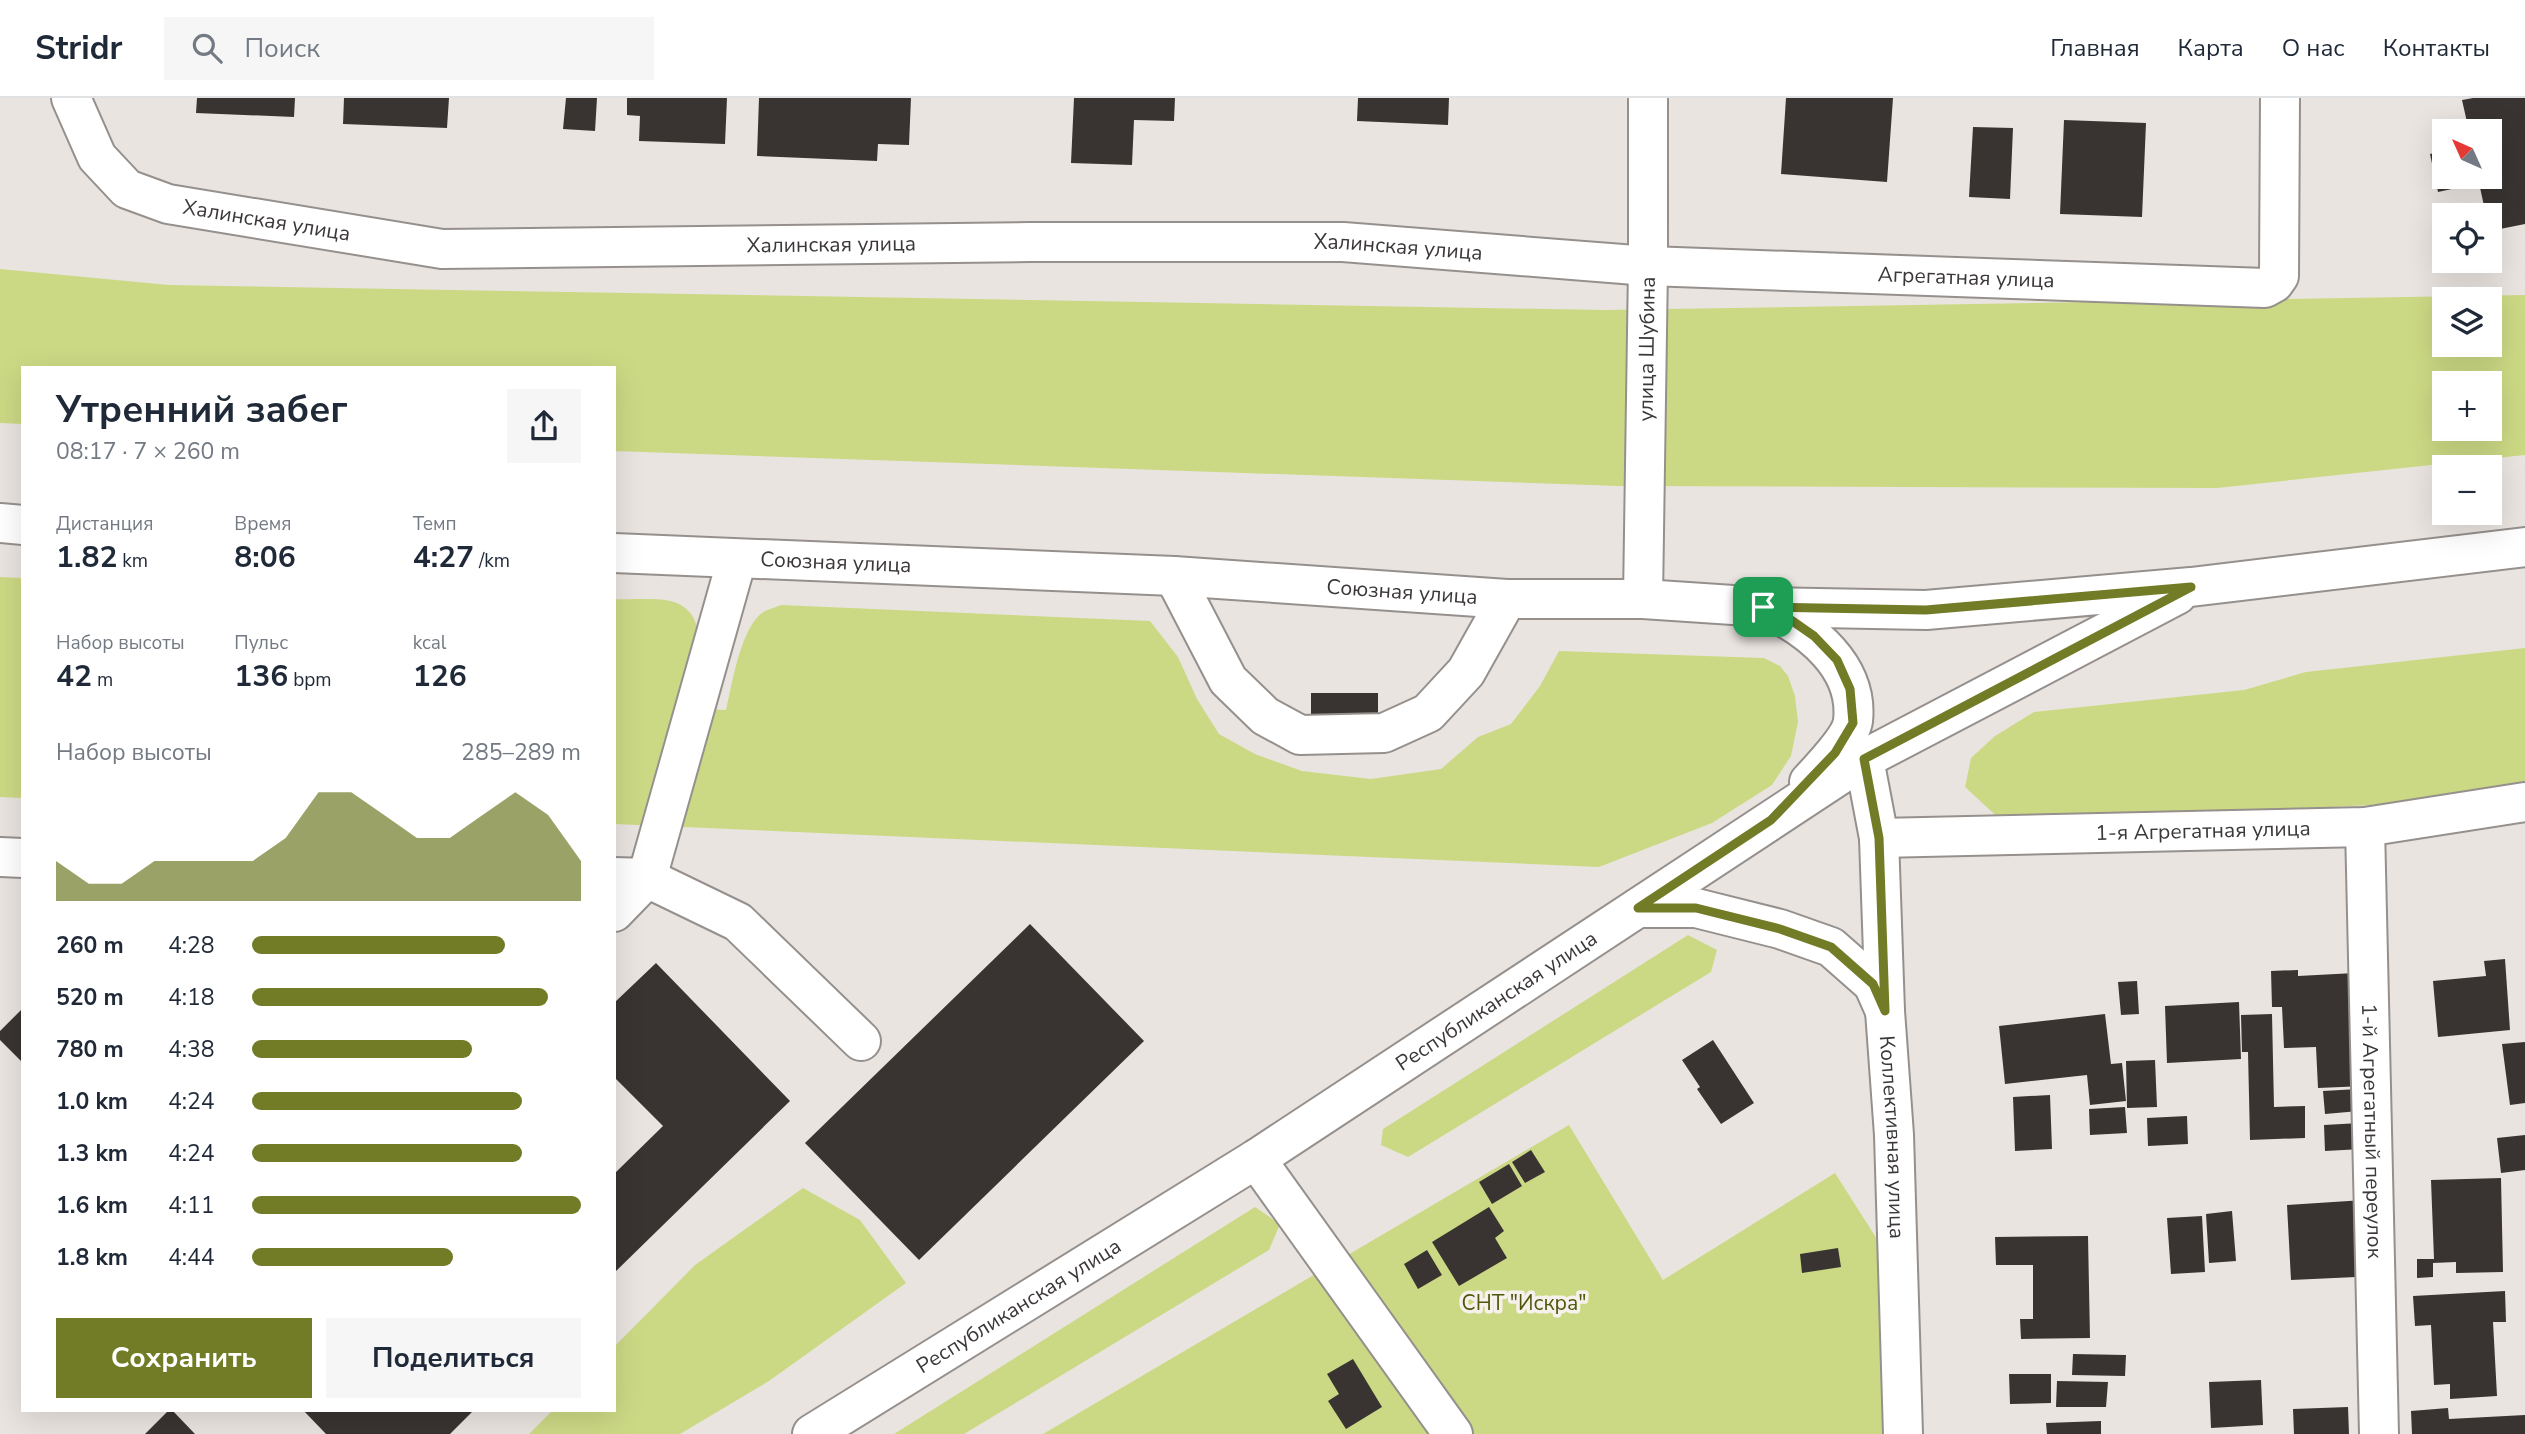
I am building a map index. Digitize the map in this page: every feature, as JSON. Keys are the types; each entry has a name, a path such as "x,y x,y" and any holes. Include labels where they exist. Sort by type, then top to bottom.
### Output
{"street":[{"name":"Халинская улица","path":"71,98 97,157 127,189 168,204 442,249 1029,242 1343,242 1648,266"},
{"name":"улица Шубина","path":"1643,599 1648,98"},
{"name":"Агрегатная улица","path":"1648,266 2265,288 2279,276 2280,98"},
{"path":"0,523 21,524"},
{"path":"2191,587 2525,547"},
{"name":"Союзная улица","path":"616,553 1174,576 1507,599 1643,599 1763,607 1926,610 2191,587"},
{"path":"616,908 631,878 737,559"},
{"path":"1174,576 1227,680 1265,716 1300,735 1384,733 1428,713 1466,672 1507,599"},
{"name":"Республиканская улица","path":"812,1434 1255,1159 1864,759 2191,587"},
{"path":"1763,607 1791,620 1814,636 1837,660 1850,689 1853,723 1835,753 1771,820"},
{"name":"Коллективная улица","path":"1864,759 1879,838 1885,1011 1894,1135 1903,1434"},
{"name":"1-я Агрегатная улица","path":"1879,838 2365,827 2525,802"},
{"name":"1-й Агрегатный переулок","path":"2365,827 2379,1434"},
{"path":"0,857 21,858"},
{"path":"631,878 738,922 861,1041"},
{"path":"1638,908 1696,908 1780,929 1831,947 1873,984 1885,1011"},
{"path":"1255,1159 1453,1434"}],"green space":[{"path":"0,269 169,285 1604,310 2432,297 2432,357 2502,357 2502,295 2525,295 2525,455 2502,457 2502,455 2432,455 2432,465 2217,488 1618,486 616,451 616,366 21,366 21,424 0,423"},
{"path":"0,577 21,578 21,798 0,797"},
{"path":"616,599 668,600 687,610 695,621 698,649 683,708 726,710 739,656 750,628 765,611 781,605 1150,621 1178,657 1197,699 1219,734 1255,754 1302,771 1371,779 1441,769 1478,737 1511,724 1540,686 1559,651 1764,658 1780,666 1788,676 1795,696 1798,722 1791,756 1772,785 1712,823 1599,867 616,824"},
{"path":"2525,648 2525,792 2371,805 2004,823 1965,787 1971,758 1995,736 2034,712 2244,690 2306,672"},
{"path":"1688,935 1717,950 1711,972 1408,1157 1381,1145 1383,1129"},
{"name":"СНТ \"Искра\"","path":"1569,1125 1663,1280 1835,1173 1882,1247 1882,1434 1043,1434"},
{"path":"803,1188 860,1220 906,1283 769,1381 680,1434 529,1434 551,1412 616,1412 616,1345 695,1265"},
{"path":"1255,1207 1280,1224 1269,1250 964,1434 894,1434"}],"building":[{"path":"197,98 295,98 294,117 196,113"},
{"path":"344,98 449,98 447,128 343,124"},
{"path":"566,98 597,98 595,131 563,129"},
{"path":"627,98 727,98 725,144 639,141 640,116 627,115"},
{"path":"759,98 911,98 909,145 878,144 877,161 757,156"},
{"path":"1074,98 1175,98 1174,121 1134,120 1132,165 1071,163"},
{"path":"1358,98 1449,98 1448,125 1357,121"},
{"path":"1786,98 1893,98 1887,182 1781,174"},
{"path":"2525,98 2525,224 2502,229 2502,203 2483,203 2480,189 2502,189 2502,119 2466,119 2462,100"},
{"path":"2064,120 2146,123 2142,217 2060,214"},
{"path":"1973,127 2013,128 2010,199 1969,197"},
{"path":"1311,693 1378,693 1378,724 1311,725"},
{"path":"1030,924 1144,1041 919,1260 805,1143"},
{"path":"2505,959 2510,1030 2438,1037 2433,981 2486,976 2484,961"},
{"path":"656,963 790,1101 616,1271 616,1172 663,1126 616,1079 616,1001"},
{"path":"2298,970 2298,976 2355,973 2365,1086 2318,1088 2316,1047 2284,1048 2282,1007 2272,1007 2271,971"},
{"path":"2137,981 2139,1014 2121,1015 2118,982"},
{"path":"2239,1002 2241,1059 2167,1063 2165,1006"},
{"path":"21,1010 21,1061 0,1040 0,1031"},
{"path":"2105,1014 2111,1064 2122,1063 2126,1101 2090,1105 2087,1075 2005,1084 1999,1026"},
{"path":"2272,1014 2274,1107 2305,1106 2305,1138 2250,1140 2248,1052 2242,1052 2241,1015"},
{"path":"1713,1040 1754,1103 1721,1124 1697,1089 1700,1087 1682,1060"},
{"path":"2525,1042 2525,1103 2510,1105 2502,1044"},
{"path":"2155,1060 2157,1107 2127,1108 2126,1061"},
{"path":"2358,1089 2359,1111 2325,1114 2323,1091"},
{"path":"2050,1095 2052,1149 2015,1151 2013,1097"},
{"path":"2125,1107 2127,1133 2090,1135 2089,1109"},
{"path":"2187,1116 2188,1144 2148,1146 2147,1118"},
{"path":"2360,1123 2362,1149 2325,1151 2324,1125"},
{"path":"2525,1135 2525,1170 2501,1173 2497,1138"},
{"path":"1531,1150 1545,1172 1525,1183 1512,1162"},
{"path":"1509,1164 1522,1186 1492,1204 1479,1182"},
{"path":"2501,1178 2503,1272 2456,1273 2456,1262 2433,1263 2433,1277 2417,1278 2417,1259 2434,1259 2431,1180"},
{"path":"2364,1200 2367,1245 2354,1245 2356,1277 2291,1280 2287,1205"},
{"path":"1489,1207 1504,1231 1495,1238 1507,1258 1459,1286 1432,1242"},
{"path":"2232,1211 2236,1261 2209,1263 2206,1214"},
{"path":"2202,1216 2205,1272 2171,1274 2167,1218"},
{"path":"2088,1236 2090,1338 2021,1339 2020,1319 2033,1319 2033,1265 1996,1265 1995,1237"},
{"path":"1838,1248 1841,1267 1802,1273 1800,1254"},
{"path":"1427,1250 1442,1275 1418,1289 1404,1264"},
{"path":"2505,1291 2506,1322 2493,1322 2497,1396 2450,1399 2450,1384 2434,1385 2431,1325 2415,1326 2413,1296"},
{"path":"2073,1354 2126,1355 2125,1376 2072,1375"},
{"path":"1353,1359 1382,1407 1346,1429 1328,1401 1339,1394 1327,1374"},
{"path":"2009,1374 2051,1374 2051,1403 2010,1404"},
{"path":"2261,1380 2263,1425 2211,1428 2209,1382"},
{"path":"2057,1381 2108,1382 2106,1407 2056,1407"},
{"path":"2348,1407 2349,1434 2294,1434 2293,1409"},
{"path":"2448,1408 2449,1419 2525,1415 2525,1434 2412,1434 2411,1411"},
{"path":"167,1412 174,1412 195,1434 145,1434"},
{"path":"305,1412 472,1412 450,1434 326,1434"},
{"path":"2101,1421 2101,1434 2047,1434 2046,1423"}],"route":[{"path":"2191,587 1864,759 1879,838 1885,1011 1873,984 1831,947 1780,929 1696,908 1638,908 1771,820 1835,753 1853,723 1850,689 1837,660 1814,636 1791,620 1763,607 1926,610 2191,587"}]}
